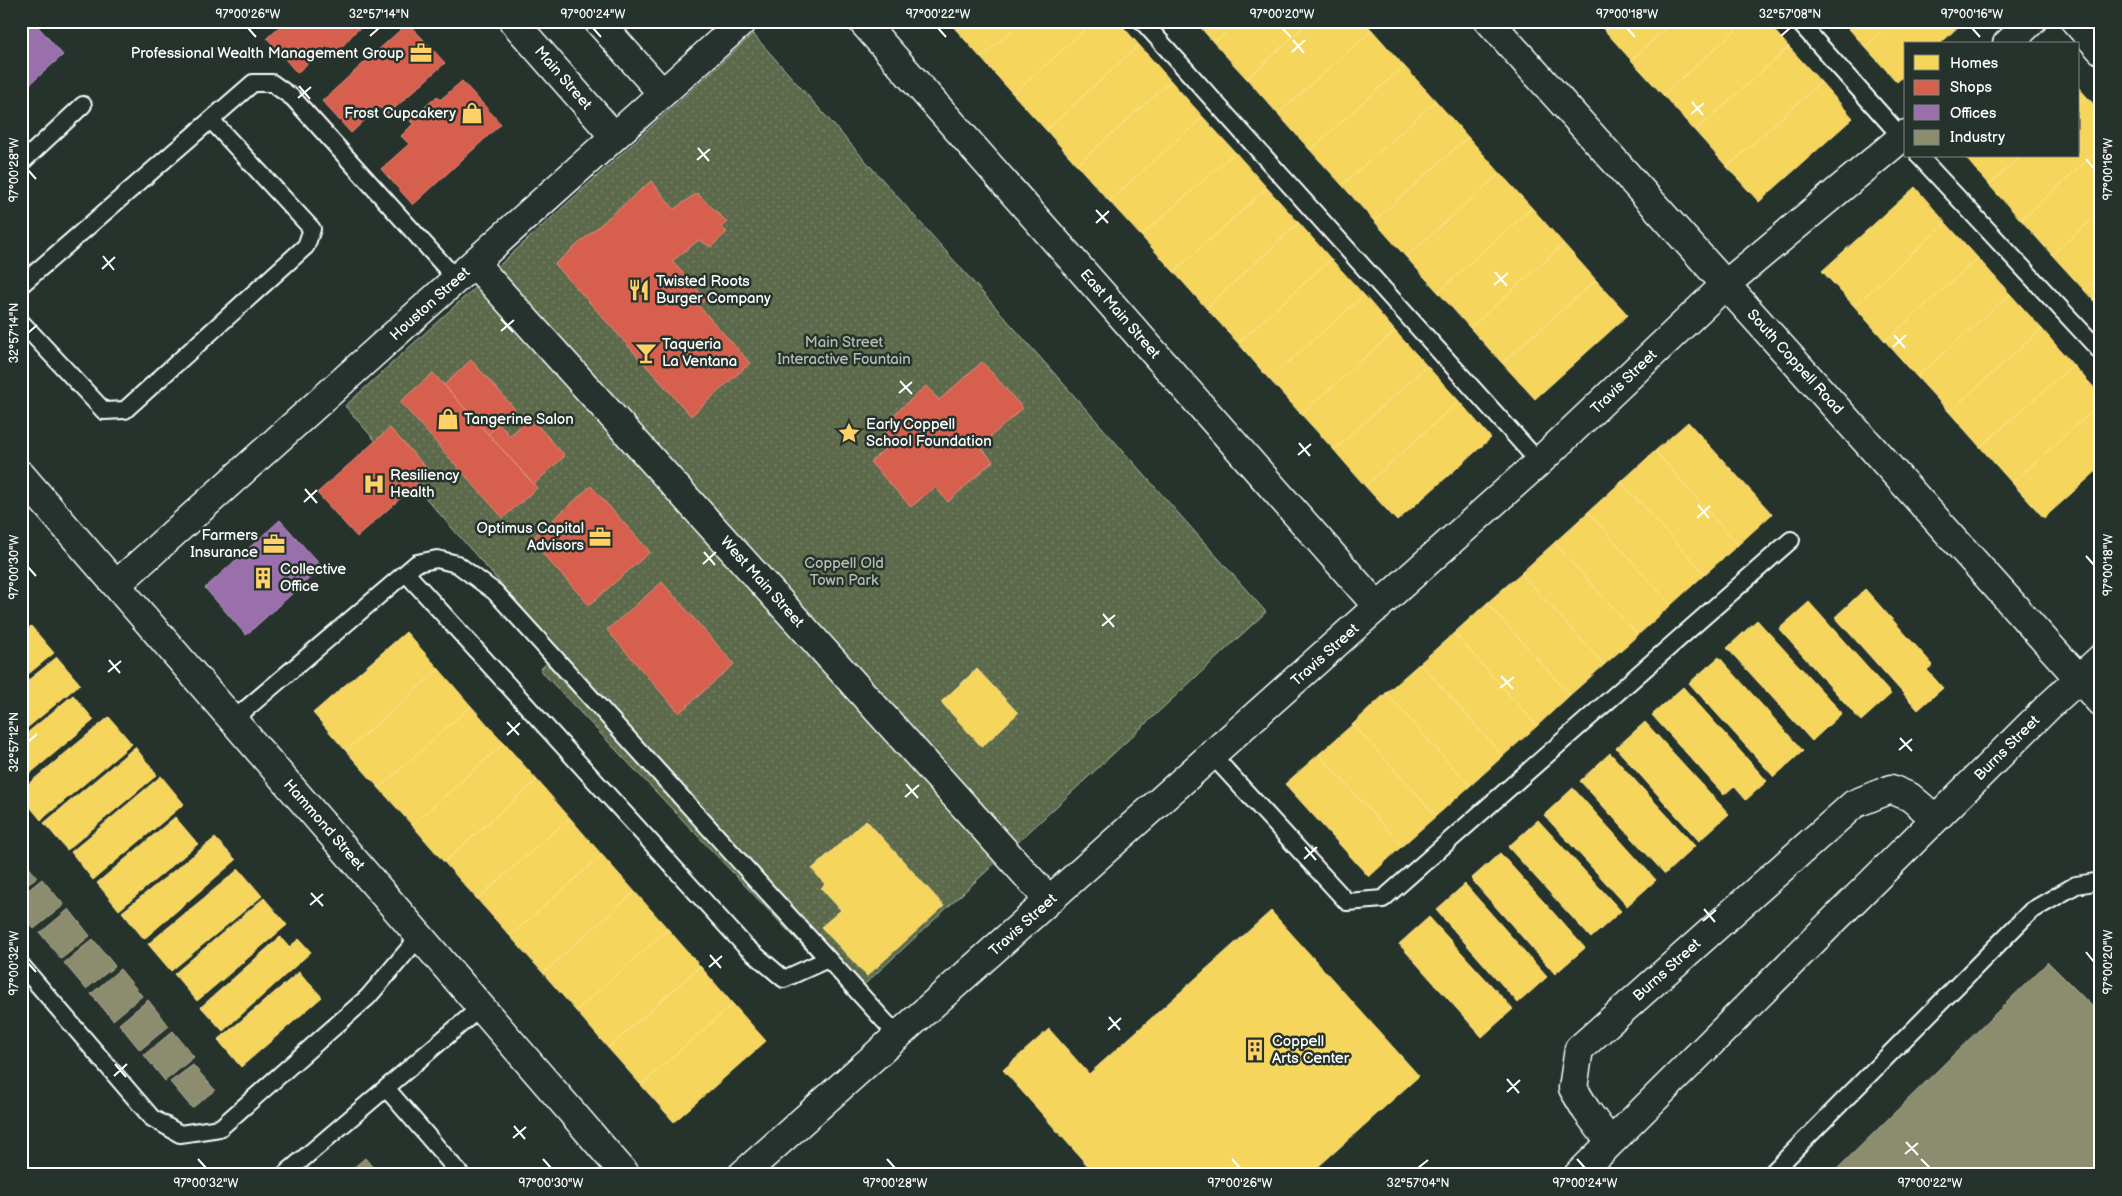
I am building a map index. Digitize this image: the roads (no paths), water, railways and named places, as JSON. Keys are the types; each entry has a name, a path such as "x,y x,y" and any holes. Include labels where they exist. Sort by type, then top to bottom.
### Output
{"street":[{"name":"Main Street","path":"513,21 613,135"},
{"path":"598,21 662,93"},
{"name":"Houston Street","path":"116,585 466,272 613,135 743,21"},
{"name":"East Main Street","path":"862,21 1378,607"},
{"name":"South Coppell Road","path":"1489,21 2101,703"},
{"path":"2009,42 2032,21"},
{"path":"2075,21 2101,50"},
{"name":"Travis Street","path":"742,1175 1540,462 1726,285 1904,145"},
{"name":"West Main Street","path":"466,272 1050,900"},
{"name":"Hammond Street","path":"21,475 626,1175"},
{"name":"Burns Street","path":"1586,1172 1610,1142 1935,818 2078,678 2101,658"},
{"name":"Burns Street","path":"1610,1142 1586,1110 1573,1088 1574,1070 1579,1049 1854,804 1891,789 1910,798 1935,818"}],"lane":[{"path":"1142,21 1540,462"},
{"path":"1798,21 1904,138"},
{"path":"21,285 253,84 272,83 293,98 466,272"},
{"path":"21,163 83,105"},
{"path":"21,322 104,410 125,410 306,246 312,229 211,120"},
{"path":"1923,158 2101,352"},
{"path":"1212,755 1347,902 1384,899 1791,540"},
{"path":"233,720 418,563 438,559 457,564 495,592 898,1036"},
{"path":"406,573 745,946 784,979 828,959"},
{"path":"1770,1175 2031,912 2076,885 2101,881"},
{"path":"21,965 152,1118 180,1134 220,1128 368,997 420,936"},
{"path":"284,1175 481,1007"},
{"path":"386,1088 461,1175"}],"place":[{"name":"Professional Wealth Management Group","path":"421,53"},
{"name":"Frost Cupcakery","path":"472,113"},
{"name":"Twisted Roots Burger Company","path":"639,290"},
{"name":"Taqueria La Ventana","path":"646,353"},
{"name":"Tangerine Salon","path":"448,419"},
{"name":"Early Coppell School Foundation","path":"849,433"},
{"name":"Resiliency Health","path":"374,484"},
{"name":"Optimus Capital Advisors","path":"600,537"},
{"name":"Farmers Insurance","path":"274,544"},
{"name":"Collective Office","path":"263,578"},
{"name":"Coppell Arts Center","path":"1255,1050"}],"park label":[{"name":"Main Street Interactive Fountain","path":"844,350"},
{"name":"Coppell Old Town Park","path":"844,572"}]}
